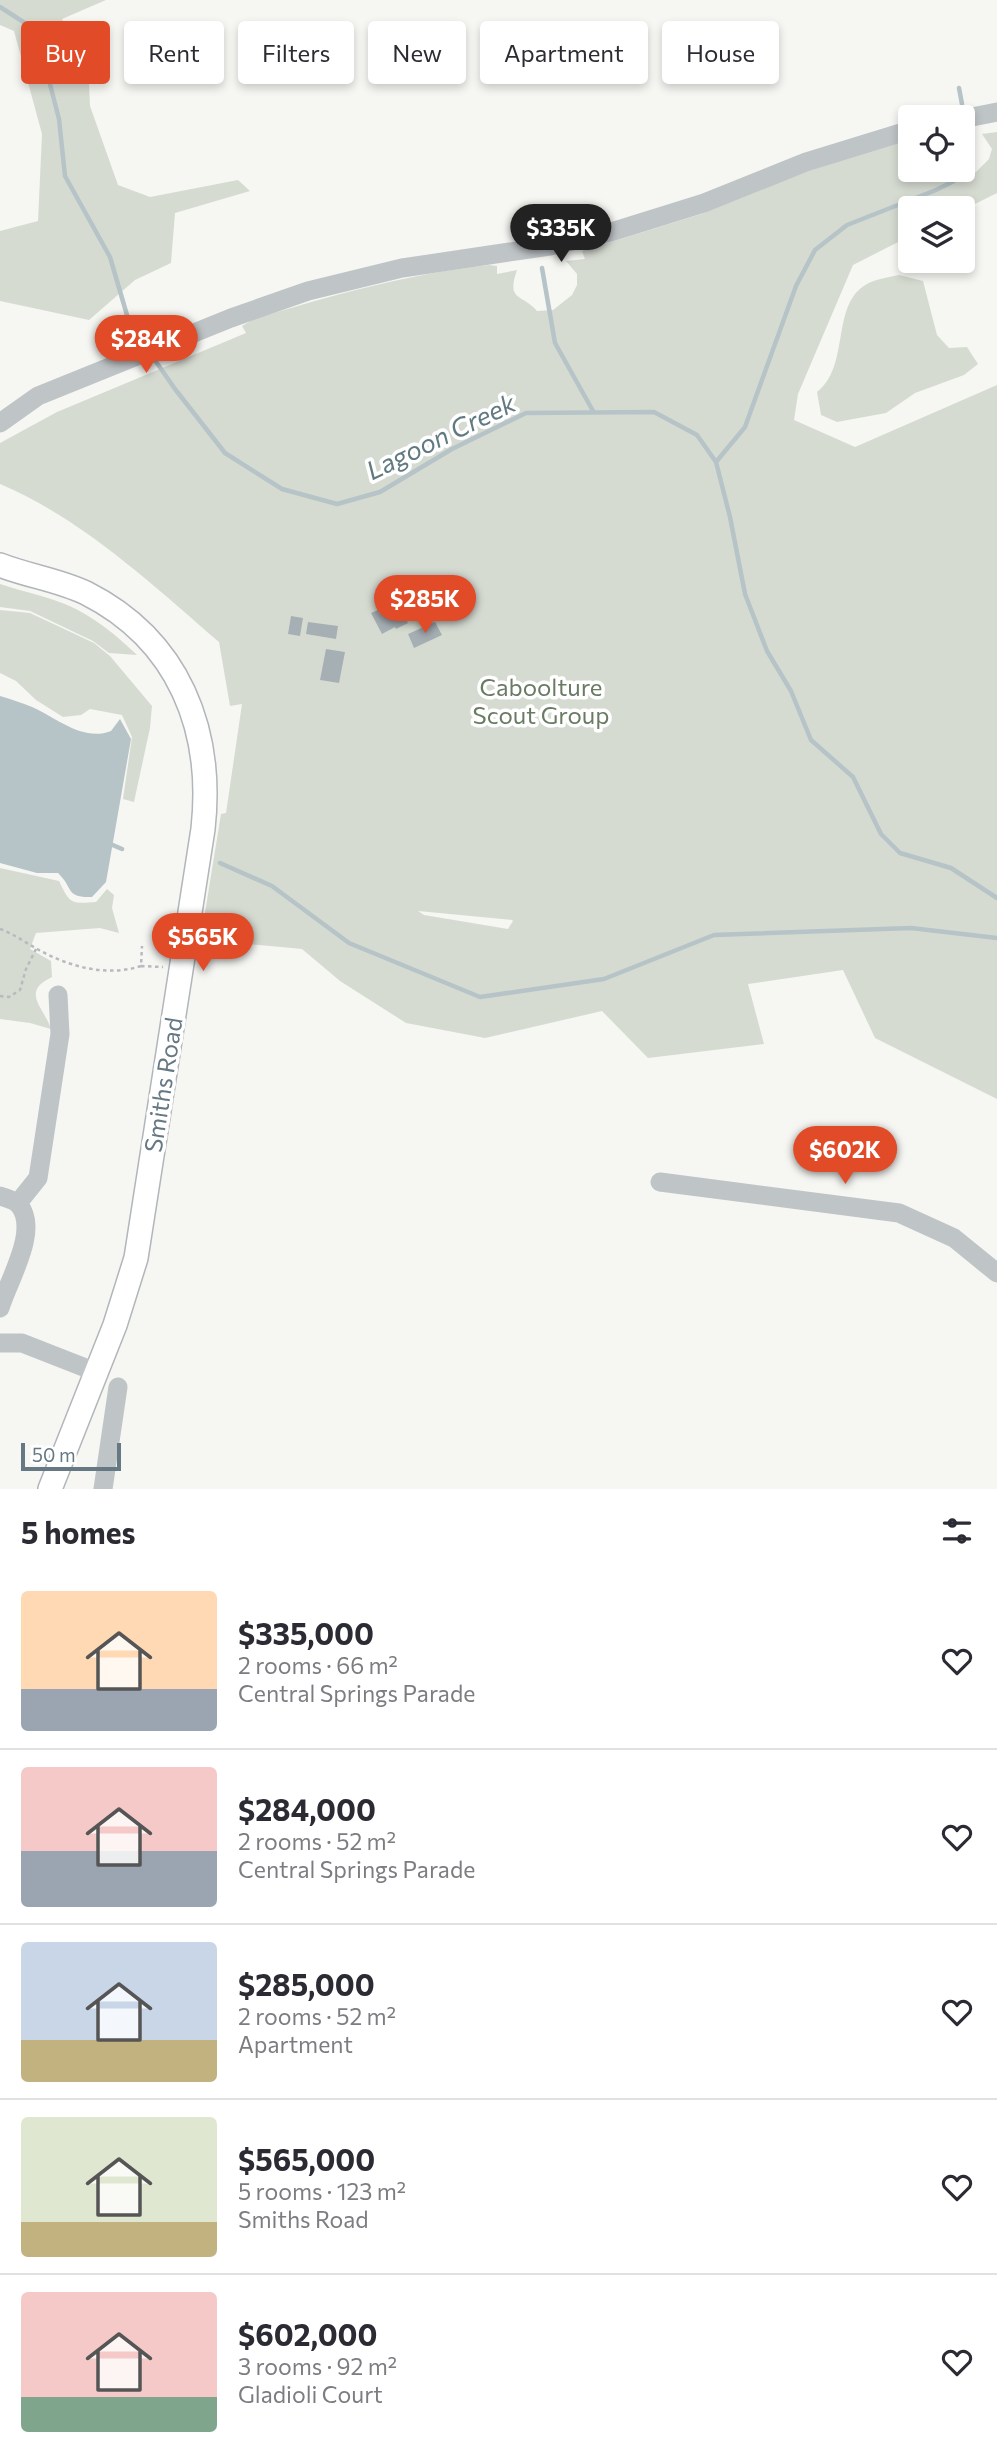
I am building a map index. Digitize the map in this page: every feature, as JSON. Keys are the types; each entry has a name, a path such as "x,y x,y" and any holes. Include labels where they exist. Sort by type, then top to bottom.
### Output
{"main road":[{"name":"Smiths Road","path":"0,565 71,586 99,600 134,626 164,659 195,718 204,751 207,788 203,829 138,1247 119,1312 50,1489"}],"street":[{"path":"975,116 997,112"},
{"path":"0,423 38,397 272,303 340,282 437,262 550,246 630,227 704,203 806,162 898,134"},
{"path":"0,406 25,397 38,397"},
{"path":"0,1308 22,1253 27,1221 9,1199 38,1178 60,1034 58,995"},
{"path":"660,1182 899,1213 954,1238 997,1273"},
{"path":"0,1334 0,1342 22,1343 96,1371"},
{"path":"103,1489 118,1387"}],"path":[{"path":"0,929 14,934 36,949 78,967 122,973 141,966 163,967"},
{"path":"141,966 142,946"},
{"path":"0,996 9,997 20,990 36,949"}],"green space":[{"path":"0,0 106,0 62,19 63,21 21,21 21,57 14,31 0,25"},
{"path":"28,84 89,84 90,106 118,185 150,197 238,180 250,191 175,213 171,263 135,280 89,320 0,301 0,231 38,221 42,134"},
{"name":"Caboolture Scout Group","path":"997,132 997,193 975,204 975,196 898,196 898,242 853,265 798,394 794,420 855,447 997,385 997,1099 875,1038 843,970 748,984 764,1044 648,1058 602,1011 485,1038 406,1023 340,981 302,949 248,944 202,931 221,814 226,813 242,704 230,706 219,642 115,554 59,515 0,484 0,443 57,412 246,333 242,326 254,319 370,286 489,265 497,266 497,274 517,270 513,287 517,296 537,311 553,310 572,295 577,285 577,274 566,261 585,259 582,251 701,214 808,171 898,143 898,182 975,182 975,173 989,159 992,149 982,134","holes":["418,911 513,921 508,929 424,915"]},
{"path":"899,275 923,281 937,335 949,348 967,347 978,364 964,375 915,393 886,413 837,422 821,415 817,392 834,367 848,306 856,293 867,284"},
{"path":"0,584 54,600 77,610 108,630 137,655 109,653 93,641 30,611 0,607"},
{"path":"0,610 30,613 94,643 110,656 152,706 134,802 123,799 132,737 122,715 90,709 81,715 63,717 36,700 16,681 0,673"},
{"path":"0,868 59,881 69,898 76,902 96,902 107,889 114,895 112,908 119,933 100,928 36,933 30,949 51,961 52,977 37,988 36,994 51,1029 0,1019"}],"shaded area":[{"path":"0,696 90,733 111,731 120,719 131,739 106,882 92,897 74,894 58,873 37,873 0,863"}],"building":[{"path":"398,600 408,623 382,634 371,613 378,610 380,614 387,610 385,606"},
{"path":"291,616 303,618 300,636 288,634"},
{"path":"308,622 338,626 336,639 306,634"},
{"path":"435,622 442,635 414,648 408,634"},
{"path":"326,649 345,652 339,683 320,680"}],"waterway":[{"name":"Lagoon Creek","path":"0,7 36,30 59,119 65,176 110,257 129,322 146,346"},
{"path":"959,88 962,104"},
{"path":"716,462 745,427 796,286 815,250 847,225 952,182"},
{"path":"533,220 536,235"},
{"path":"542,268 555,343 593,411"},
{"name":"Lagoon Creek","path":"152,356 225,453 282,489 337,504 380,492 452,449 526,413 654,412 697,435 716,462 745,594 767,651 791,691 811,740 853,777 881,834 900,853 951,868 997,898"},
{"path":"108,843 122,849"},
{"path":"220,863 272,886 349,943 480,997 604,979 714,935 911,928 997,938"}]}
